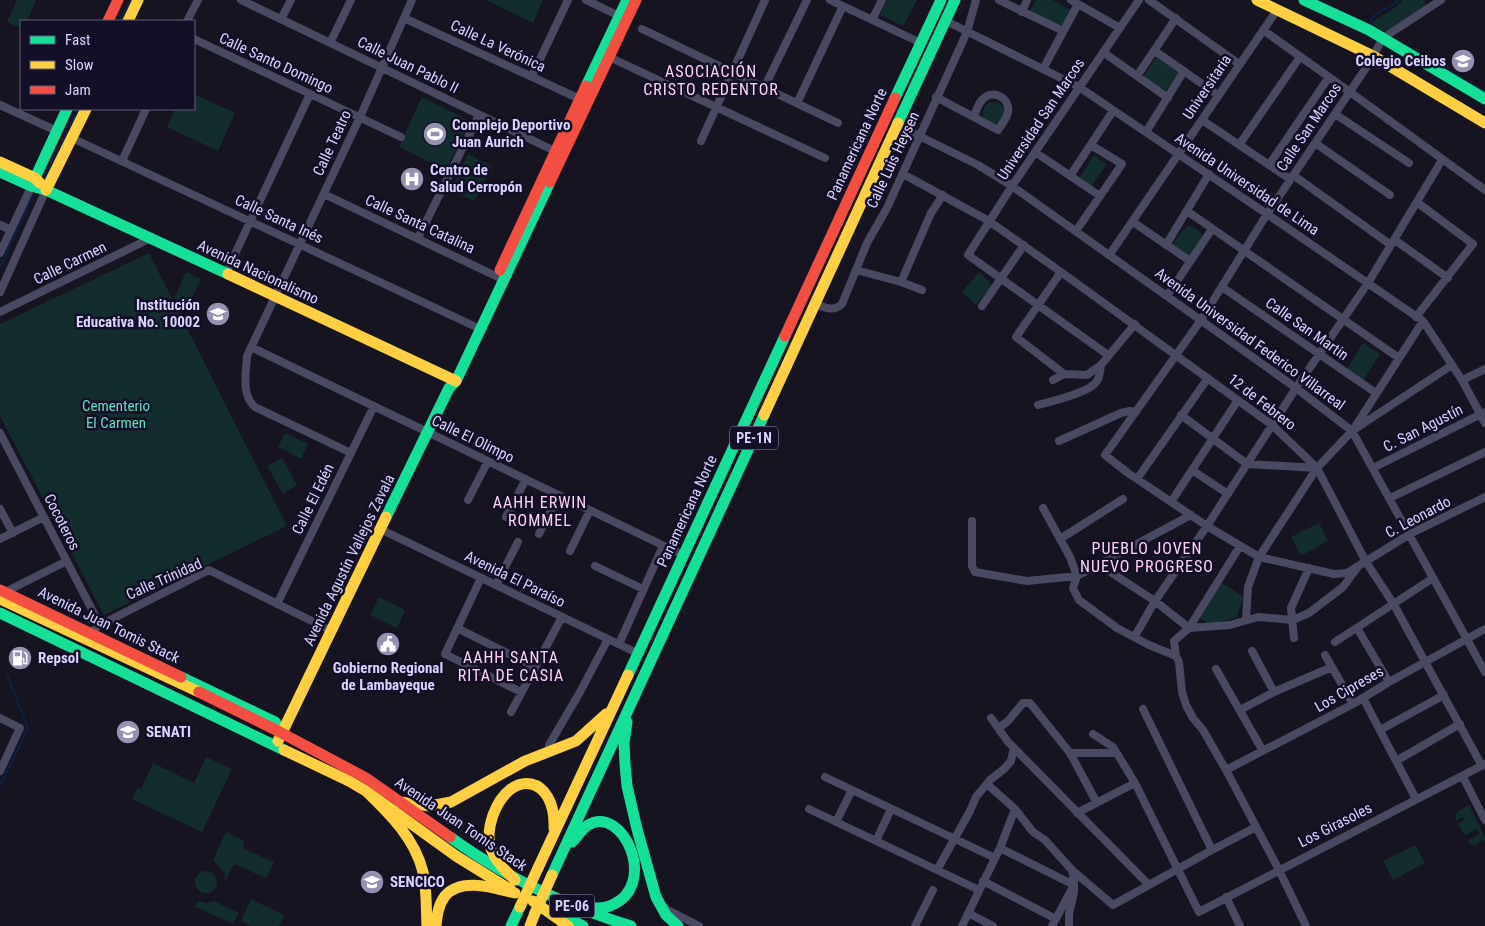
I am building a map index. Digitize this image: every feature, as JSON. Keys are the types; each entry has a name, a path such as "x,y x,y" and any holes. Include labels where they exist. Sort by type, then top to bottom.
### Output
{"main road":[{"path":"108,20 118,0"},
{"path":"128,20 138,0"},
{"name":"Avenida Agustín Vallejos Zavala","path":"559,153 580,99 627,0"},
{"name":"Avenida Agustín Vallejos Zavala","path":"275,746 452,382 559,153 609,57 636,0"},
{"name":"Panamericana Norte","path":"511,926 941,0"},
{"name":"Panamericana Norte","path":"530,926 559,858 955,0"},
{"path":"1257,0 1372,56 1485,123"},
{"path":"1304,0 1383,38 1485,99"},
{"path":"33,182 67,110"},
{"path":"46,190 86,110"},
{"path":"0,162 33,182"},
{"path":"0,172 33,182"},
{"name":"Avenida Nacionalismo","path":"33,182 46,190 275,296 452,382"},
{"name":"Avenida Agustín Vallejos Zavala","path":"452,382 474,326 501,278"},
{"name":"Avenida Juan Tomis Stack","path":"2,594 90,632 276,722 282,732"},
{"name":"Avenida Juan Tomis Stack","path":"2,594 282,732 378,786 470,851 515,880 570,906 631,926"},
{"name":"Avenida Juan Tomis Stack","path":"0,613 366,791 456,856 516,893 583,926"},
{"name":"Avenida Juan Tomis Stack","path":"0,619 268,746 275,746"},
{"path":"632,701 624,746 625,778 654,892 660,906 669,919 678,926"},
{"path":"400,802 430,806 441,805 461,798 525,761 576,741 612,708"},
{"path":"515,880 499,864 489,842 492,820 505,793 513,786 522,784 532,784 541,787 548,794 553,805 555,815 554,834"},
{"path":"366,791 383,806 405,834 419,860 425,888 427,926"},
{"path":"559,858 589,824 603,821 619,828 632,851 635,878 631,890 626,896 612,906 570,906"},
{"path":"436,926 440,903 444,896 457,887 476,885 516,893"},
{"path":"533,902 568,926"}],"street":[{"path":"188,20 198,0"},
{"name":"Calle Juan Pablo II","path":"241,0 559,153"},
{"path":"281,19 291,0"},
{"path":"330,43 351,0"},
{"name":"Calle Teatro","path":"351,453 250,403 246,397 247,356 360,117 412,0"},
{"path":"532,76 568,0"},
{"path":"586,0 619,16"},
{"path":"701,141 765,0"},
{"path":"764,88 806,0"},
{"path":"830,0 921,43"},
{"path":"872,20 882,0"},
{"name":"Calle Luis Heysen","path":"816,304 831,309 842,304 871,235 887,208 967,32 976,0"},
{"path":"999,0 1063,31"},
{"path":"1022,12 1027,0"},
{"name":"Universidad San Marcos","path":"1002,279 968,254 1078,87 1139,0"},
{"path":"1149,0 1239,64"},
{"path":"1383,38 1431,2 1441,0"},
{"path":"1043,69 1063,31 1074,2 1120,28"},
{"path":"796,103 843,6"},
{"name":"Universitaria","path":"1110,254 1277,10"},
{"name":"Calle La Verónica","path":"404,18 580,99"},
{"path":"1137,76 1176,18"},
{"name":"Avenida Universidad de Lima","path":"946,20 1078,87 1209,174 1420,319 1462,380 1482,413 1485,423"},
{"path":"642,28 838,123"},
{"path":"1262,30 1485,190"},
{"name":"Calle San Marcos","path":"1137,479 1105,455 1201,320 1267,214 1350,92 1383,38"},
{"name":"Calle Santo Domingo","path":"195,39 401,137"},
{"path":"1155,51 1218,95"},
{"path":"1103,52 1168,98"},
{"path":"609,57 825,158"},
{"path":"1239,145 1300,57"},
{"path":"1146,132 1184,71"},
{"path":"1269,165 1330,77"},
{"path":"974,116 984,91"},
{"path":"226,273 310,94"},
{"path":"936,97 998,130 1008,113 1008,106 1005,100 996,95 989,95 980,102"},
{"path":"0,105 57,131"},
{"path":"122,160 146,110"},
{"path":"1070,176 1092,145 1113,110"},
{"path":"1335,114 1409,164"},
{"path":"418,238 479,115"},
{"path":"1202,120 1269,165 1292,177 1448,278"},
{"name":"Avenida Universidad Federico Villarreal","path":"897,125 978,165 1012,186 1296,388 1352,431 1485,672"},
{"name":"Calle Santa Inés","path":"72,138 474,326"},
{"path":"1315,143 1390,195"},
{"path":"1076,231 1122,164 1092,145"},
{"path":"1035,152 1100,196"},
{"path":"1134,636 1155,601 1207,526 1296,388 1368,283 1418,203 1442,160"},
{"name":"12 de Febrero","path":"903,174 943,194 989,221 1024,245 1272,425 1317,468 1362,564 1394,603 1484,765"},
{"path":"1166,245 1209,174"},
{"path":"0,253 33,182"},
{"path":"0,292 46,190"},
{"name":"Calle Santa Catalina","path":"324,194 501,278"},
{"path":"901,282 931,213 943,194"},
{"path":"1246,620 1248,588 1260,557 1317,468 1352,431 1399,358 1420,319 1474,244 1418,203"},
{"path":"1187,211 1399,358"},
{"path":"1133,222 1190,262"},
{"path":"0,225 11,230"},
{"path":"1167,296 1212,229"},
{"name":"Calle Carmen","path":"0,312 151,238"},
{"path":"982,306 1024,245"},
{"path":"856,270 901,282 922,290"},
{"path":"1061,272 1016,337 1064,374"},
{"path":"1002,279 1108,355"},
{"name":"Calle San Martin","path":"1222,287 1376,393"},
{"path":"1038,405 1093,386 1098,381 1101,366 1108,355 1135,324"},
{"name":"Calle El Olimpo","path":"251,347 683,556"},
{"path":"1352,431 1452,365"},
{"path":"1052,380 1064,374 1087,375 1101,366"},
{"path":"1462,380 1485,369"},
{"path":"1208,378 1137,479 1191,516 1260,557 1334,574 1346,573 1362,564"},
{"path":"1171,502 1238,400"},
{"name":"Calle El Edén","path":"277,604 374,406"},
{"path":"1058,441 1121,413 1135,412"},
{"name":"C. San Agustín","path":"1373,468 1482,413"},
{"path":"1181,415 1247,464 1317,468"},
{"name":"Cocoteros","path":"0,433 100,625"},
{"path":"1390,498 1485,452"},
{"path":"468,500 488,461"},
{"path":"1192,470 1228,494"},
{"path":"506,518 526,480"},
{"path":"539,534 559,495"},
{"name":"C. Leonardo","path":"1362,564 1410,534 1485,497"},
{"path":"1060,539 1123,499"},
{"path":"1044,508 1070,557 1077,576 1073,588 1078,600 1117,628 1149,645 1176,656"},
{"path":"0,509 13,532"},
{"path":"570,551 590,510"},
{"path":"972,521 972,566 975,572 1027,581 1077,576 1191,516"},
{"path":"0,539 44,517"},
{"name":"Avenida El Paraíso","path":"380,529 637,653"},
{"path":"496,585 518,542"},
{"path":"619,644 663,546"},
{"path":"1240,546 1189,628 1174,641 1176,656 1179,662 1182,692 1186,705 1226,770 1279,870 1306,926"},
{"path":"2,594 67,561"},
{"path":"1098,564 1155,601 1189,628 1230,625 1258,617 1293,620 1310,613 1344,587 1362,564"},
{"path":"595,566 643,590"},
{"path":"1294,638 1291,608 1309,568"},
{"name":"Calle Trinidad","path":"90,632 100,625 210,570 332,631"},
{"path":"482,578 445,654 521,692"},
{"path":"1335,642 1433,578"},
{"path":"510,712 562,617"},
{"path":"457,628 535,667"},
{"path":"1357,628 1389,682"},
{"name":"Los Cipreses","path":"1226,770 1353,704 1485,629"},
{"path":"549,744 580,692 608,639"},
{"path":"1252,651 1274,692"},
{"path":"1325,655 1353,704"},
{"path":"1240,710 1274,692 1332,667"},
{"path":"1216,669 1263,750"},
{"path":"1380,730 1444,695"},
{"path":"1364,698 1416,799"},
{"path":"999,728 1008,721 1023,703 1028,702 1032,705 1070,753 1097,803"},
{"path":"1143,709 1212,850"},
{"path":"0,718 20,728 0,771"},
{"path":"991,718 1016,750 1149,885"},
{"path":"1396,761 1460,724"},
{"path":"1093,734 1113,747 1135,783 1177,869"},
{"path":"937,870 976,797 990,780 1008,765 1016,750"},
{"path":"1070,753 1116,753"},
{"name":"Los Girasoles","path":"1177,869 1199,912 1484,765"},
{"path":"826,777 995,858"},
{"path":"1463,777 1485,820"},
{"path":"1078,813 1135,783"},
{"path":"987,784 1015,809 1033,832 1045,840 1072,870 1113,905 1256,827"},
{"path":"836,822 852,790"},
{"path":"809,809 979,890"},
{"path":"876,841 891,809"},
{"path":"962,926 1000,848 1015,809"},
{"path":"1000,848 1074,885"},
{"path":"1069,926 1074,885 1072,870"},
{"path":"983,881 1054,922 1074,885"},
{"path":"915,926 933,890"},
{"path":"1226,898 1240,926"},
{"path":"660,906 699,926"},
{"path":"968,913 993,926"}],"green space":[{"path":"17,0 36,0 27,20 20,20 20,28 7,22"},
{"path":"486,0 543,0 533,23"},
{"path":"887,0 917,0 903,26 880,15"},
{"path":"1036,0 1053,0 1071,10 1062,27 1030,11"},
{"path":"1402,0 1423,0 1427,5 1389,30 1382,31 1373,24 1373,22 1396,7"},
{"path":"1157,56 1179,72 1165,92 1143,77"},
{"path":"195,94 235,113 218,151 167,127 175,110 195,110"},
{"name":"Complejo Deportivo Juan Aurich","path":"422,97 470,121 446,170 399,147"},
{"path":"994,102 1004,109 1005,113 998,123 994,124 984,117 983,113 990,103"},
{"path":"468,154 492,166 474,201 451,190"},
{"path":"1094,155 1107,164 1091,187 1079,178"},
{"path":"1189,225 1198,230 1202,236 1189,257 1172,246 1180,233"},
{"name":"Cementerio El Carmen","path":"149,253 287,526 104,615 0,416 0,324"},
{"path":"186,272 201,279 188,306 174,299"},
{"path":"979,272 992,285 976,305 962,292"},
{"path":"1363,343 1380,354 1363,381 1346,370"},
{"path":"285,433 308,444 301,459 278,447"},
{"path":"282,458 297,485 283,494 267,466"},
{"path":"1319,523 1328,541 1302,555 1300,554 1291,537"},
{"path":"1222,583 1244,597 1236,618 1210,624 1199,618"},
{"path":"379,597 405,610 397,628 370,615"},
{"path":"206,757 232,769 202,832 132,799 138,787 141,789 153,763 194,783"},
{"path":"1469,805 1485,837 1485,842 1483,839 1475,845 1467,841 1480,834 1477,829 1465,835 1458,824 1465,820 1463,817 1456,820 1457,812"},
{"path":"226,832 243,840 244,849 274,862 266,878 234,864 225,882 225,874 213,860"},
{"path":"1415,845 1425,863 1393,880 1383,861"},
{"path":"206,871 216,878 217,882 210,892 206,893 196,886 195,882 202,872"},
{"path":"251,899 284,915 279,926 251,926 241,921"},
{"path":"199,901 206,903 214,901 239,913 233,924 194,906"}],"waterway":[{"path":"120,20 130,0"},
{"path":"1372,25 1371,19 1375,15 1398,0"},
{"path":"1408,47 1485,92"},
{"path":"45,177 78,110"},
{"path":"0,267 33,195"},
{"path":"0,786 28,728 7,675"}],"traffic: fast":[{"path":"586,86 627,0"},
{"path":"895,98 941,0"},
{"path":"898,123 955,0"},
{"path":"1304,0 1369,30 1485,99"},
{"path":"35,178 67,110"},
{"path":"0,172 31,186 46,190 228,274"},
{"path":"386,517 449,388 456,381 550,182"},
{"path":"628,675 785,336"},
{"path":"552,875 764,415"},
{"path":"0,613 284,750"},
{"path":"181,677 275,722 282,732"},
{"path":"627,722 624,743 627,786 637,829 656,897 666,915 678,926"},
{"path":"570,906 597,908 612,905 626,895 633,881 634,865 631,850 623,836 613,826 601,822 588,825 572,842"},
{"path":"450,837 492,865 537,889 560,900 631,926"},
{"path":"511,926 520,907"},
{"path":"558,914 583,926"}],"traffic: slow":[{"path":"128,20 138,0"},
{"path":"1257,0 1373,56 1485,123"},
{"path":"46,190 86,110"},
{"path":"764,415 898,123"},
{"path":"0,162 35,178 40,183"},
{"path":"228,274 456,381"},
{"path":"278,741 386,517"},
{"path":"0,599 199,692"},
{"path":"538,868 628,675"},
{"path":"400,802 430,806 451,802 525,761 576,741 606,714"},
{"path":"284,750 366,791 456,856 511,890"},
{"path":"515,880 498,862 490,845 490,824 501,800 510,789 521,784 531,784 540,788 548,797 553,811 554,828"},
{"path":"366,791 401,828 419,860 425,885 427,926"},
{"path":"520,907 538,868"},
{"path":"535,913 552,875"},
{"path":"436,926 441,903 452,890 469,885 515,893"},
{"path":"533,901 568,926"},
{"path":"530,926 535,913"}],"traffic: jam":[{"path":"108,20 118,0"},
{"path":"550,182 636,0"},
{"path":"500,270 586,86"},
{"path":"785,336 895,98"},
{"path":"0,590 181,677"},
{"path":"199,692 366,778 450,837"}],"place":[{"name":"Colegio Ceibos","path":"1463,61"},
{"name":"Complejo Deportivo Juan Aurich","path":"435,134"},
{"name":"Centro de Salud Cerropón","path":"412,179"},
{"name":"Institución Educativa No. 10002","path":"218,314"},
{"name":"Gobierno Regional de Lambayeque","path":"388,644"},
{"name":"Repsol","path":"20,658"},
{"name":"SENATI","path":"128,732"},
{"name":"SENCICO","path":"372,882"}],"district":[{"name":"ASOCIACIÓN CRISTO REDENTOR","path":"711,80"},
{"name":"AAHH ERWIN ROMMEL","path":"540,511"},
{"name":"PUEBLO JOVEN NUEVO PROGRESO","path":"1147,557"},
{"name":"AAHH SANTA RITA DE CASIA","path":"511,666"}]}
